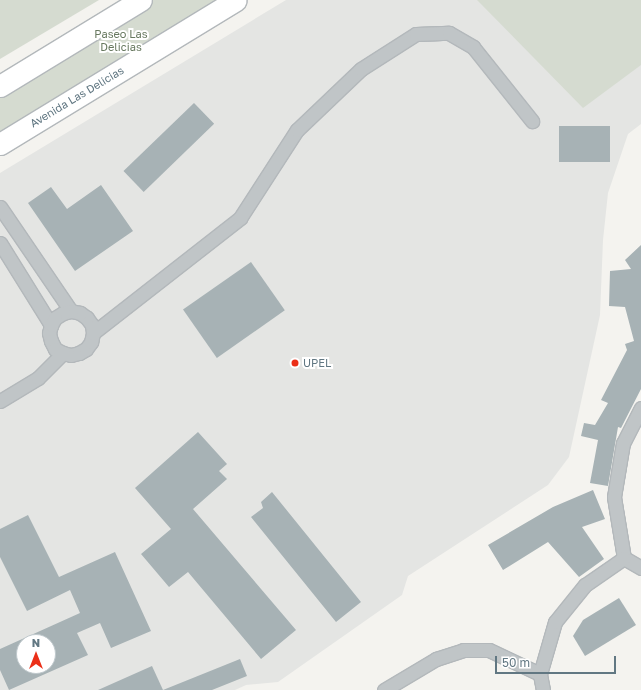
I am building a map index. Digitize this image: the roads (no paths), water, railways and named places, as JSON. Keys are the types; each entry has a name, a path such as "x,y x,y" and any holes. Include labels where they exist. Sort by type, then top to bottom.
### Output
{"main road":[{"path":"0,86 141,0"},
{"name":"Avenida Las Delicias","path":"0,144 236,0"}],"street":[{"path":"93,333 240,218 297,130 361,69 416,34 449,33 473,47 532,121"},
{"path":"0,207 71,311"},
{"path":"0,243 51,325"},
{"path":"71,311 80,313 87,318 92,325 93,333 91,342 83,351 71,355 62,354 55,349 49,333 55,318 62,313 71,311"},
{"path":"0,401 38,378 62,354"},
{"path":"624,558 614,497 623,443 641,408"},
{"path":"624,558 641,568"},
{"path":"542,690 540,674 555,622 585,585 624,558"},
{"path":"384,690 436,659 463,650 489,650 540,674"}],"place":[{"name":"UPEL","path":"295,363"}],"park label":[{"name":"Paseo Las Delicias","path":"121,41"}]}
